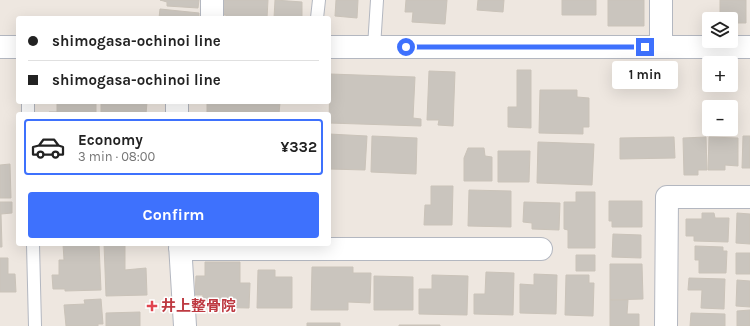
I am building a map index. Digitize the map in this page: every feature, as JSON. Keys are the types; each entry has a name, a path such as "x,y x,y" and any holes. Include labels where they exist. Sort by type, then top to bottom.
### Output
{"street":[{"path":"212,0 212,16"},
{"path":"661,0 661,47"},
{"path":"331,47 750,47"},
{"path":"0,48 16,48"},
{"path":"666,326 667,197 750,197"},
{"path":"185,326 180,247 541,249"}],"lane":[{"path":"317,16 319,0"},
{"path":"374,47 377,0"},
{"path":"32,246 35,326"}],"building":[{"path":"160,0 199,0 198,8 167,6 167,2"},
{"path":"222,0 268,0 267,16 221,15"},
{"path":"275,0 302,2 302,16 274,16"},
{"path":"336,0 358,0 357,18 335,16"},
{"path":"406,0 447,0 445,24 412,22 413,12 405,12"},
{"path":"478,0 504,0 503,12 477,10"},
{"path":"562,0 596,0 596,15 562,15"},
{"path":"608,0 644,0 644,26 608,26"},
{"path":"720,0 746,0 746,23 738,23 738,12 720,12"},
{"path":"160,9 199,13 199,16 159,16"},
{"path":"517,70 531,70 531,128 508,127 508,107 517,107"},
{"path":"429,71 455,72 453,126 438,125 439,120 427,120"},
{"path":"331,74 415,77 413,118 421,119 421,126 331,123 331,112 329,112 329,104 331,104"},
{"path":"540,90 577,90 577,97 589,98 589,127 583,127 583,134 539,133"},
{"path":"57,104 96,104 96,112 57,112"},
{"path":"101,104 147,104 146,112 101,112"},
{"path":"207,104 280,104 279,112 207,112"},
{"path":"331,134 367,136 365,170 331,169"},
{"path":"372,136 417,138 416,174 371,172"},
{"path":"743,136 750,136 750,168 742,168"},
{"path":"674,137 675,158 620,159 620,138"},
{"path":"706,137 707,170 698,170 698,175 684,175 683,138"},
{"path":"709,137 738,138 738,166 725,165 725,170 708,170"},
{"path":"538,142 594,144 592,185 537,183"},
{"path":"468,148 484,148 485,156 492,157 492,181 464,181 464,158"},
{"path":"498,151 530,151 529,182 498,182"},
{"path":"10,164 11,198 0,198 0,165"},
{"path":"431,186 453,186 452,225 424,225 425,205 431,205"},
{"path":"469,190 511,191 511,227 468,226"},
{"path":"576,192 595,192 595,248 568,248 568,230 564,229 564,202 576,202"},
{"path":"609,201 642,201 642,227 612,227 612,221 609,221"},
{"path":"0,202 12,202 12,213 1,214 2,247 0,247"},
{"path":"524,202 560,203 559,230 532,229 532,223 523,222"},
{"path":"702,213 714,213 715,218 729,218 728,242 694,241 694,236 686,236 686,219 702,219"},
{"path":"737,213 750,214 750,244 736,243"},
{"path":"613,234 641,235 641,258 612,257"},
{"path":"63,246 99,246 101,290 65,291 65,289 53,289 52,275 59,275 59,260 64,260"},
{"path":"104,246 125,246 125,270 146,268 147,295 106,296"},
{"path":"695,246 723,247 723,251 727,251 726,273 699,273 699,260 695,260"},
{"path":"736,253 750,253 750,274 736,274"},
{"path":"576,255 595,255 595,271 576,271"},
{"path":"0,258 8,258 8,274 15,274 16,292 0,292"},
{"path":"205,262 240,262 240,283 250,283 249,308 202,307 203,295 195,295 196,276 205,276"},
{"path":"610,264 642,264 643,299 610,300"},
{"path":"312,267 353,267 353,273 371,273 370,303 348,302 348,310 311,310"},
{"path":"258,270 275,270 275,277 292,277 292,308 257,308"},
{"path":"486,272 514,273 513,315 474,314 474,294 485,294"},
{"path":"534,274 557,275 556,314 520,313 520,284 534,285"},
{"path":"432,275 468,276 467,315 419,314 419,289 432,289"},
{"path":"566,275 589,275 589,283 594,283 593,316 565,315"},
{"path":"374,276 413,277 413,310 374,310"},
{"path":"689,278 725,279 724,309 701,308 702,290 688,290"},
{"path":"737,280 750,281 750,307 736,306"},
{"path":"101,299 103,324 98,324 98,326 66,326 64,305 85,304 84,300"},
{"path":"610,300 628,300 627,314 639,314 639,326 610,326"},
{"path":"750,310 750,326 737,326 737,311"},
{"path":"140,312 140,326 106,326 106,313"},
{"path":"691,313 725,314 725,326 690,326"},
{"path":"307,323 340,323 340,326 307,326"},
{"path":"440,325 440,326 399,326"}],"place":[{"name":"井上整骨院","path":"152,306"}],"route":[{"path":"406,47 645,47"}]}
